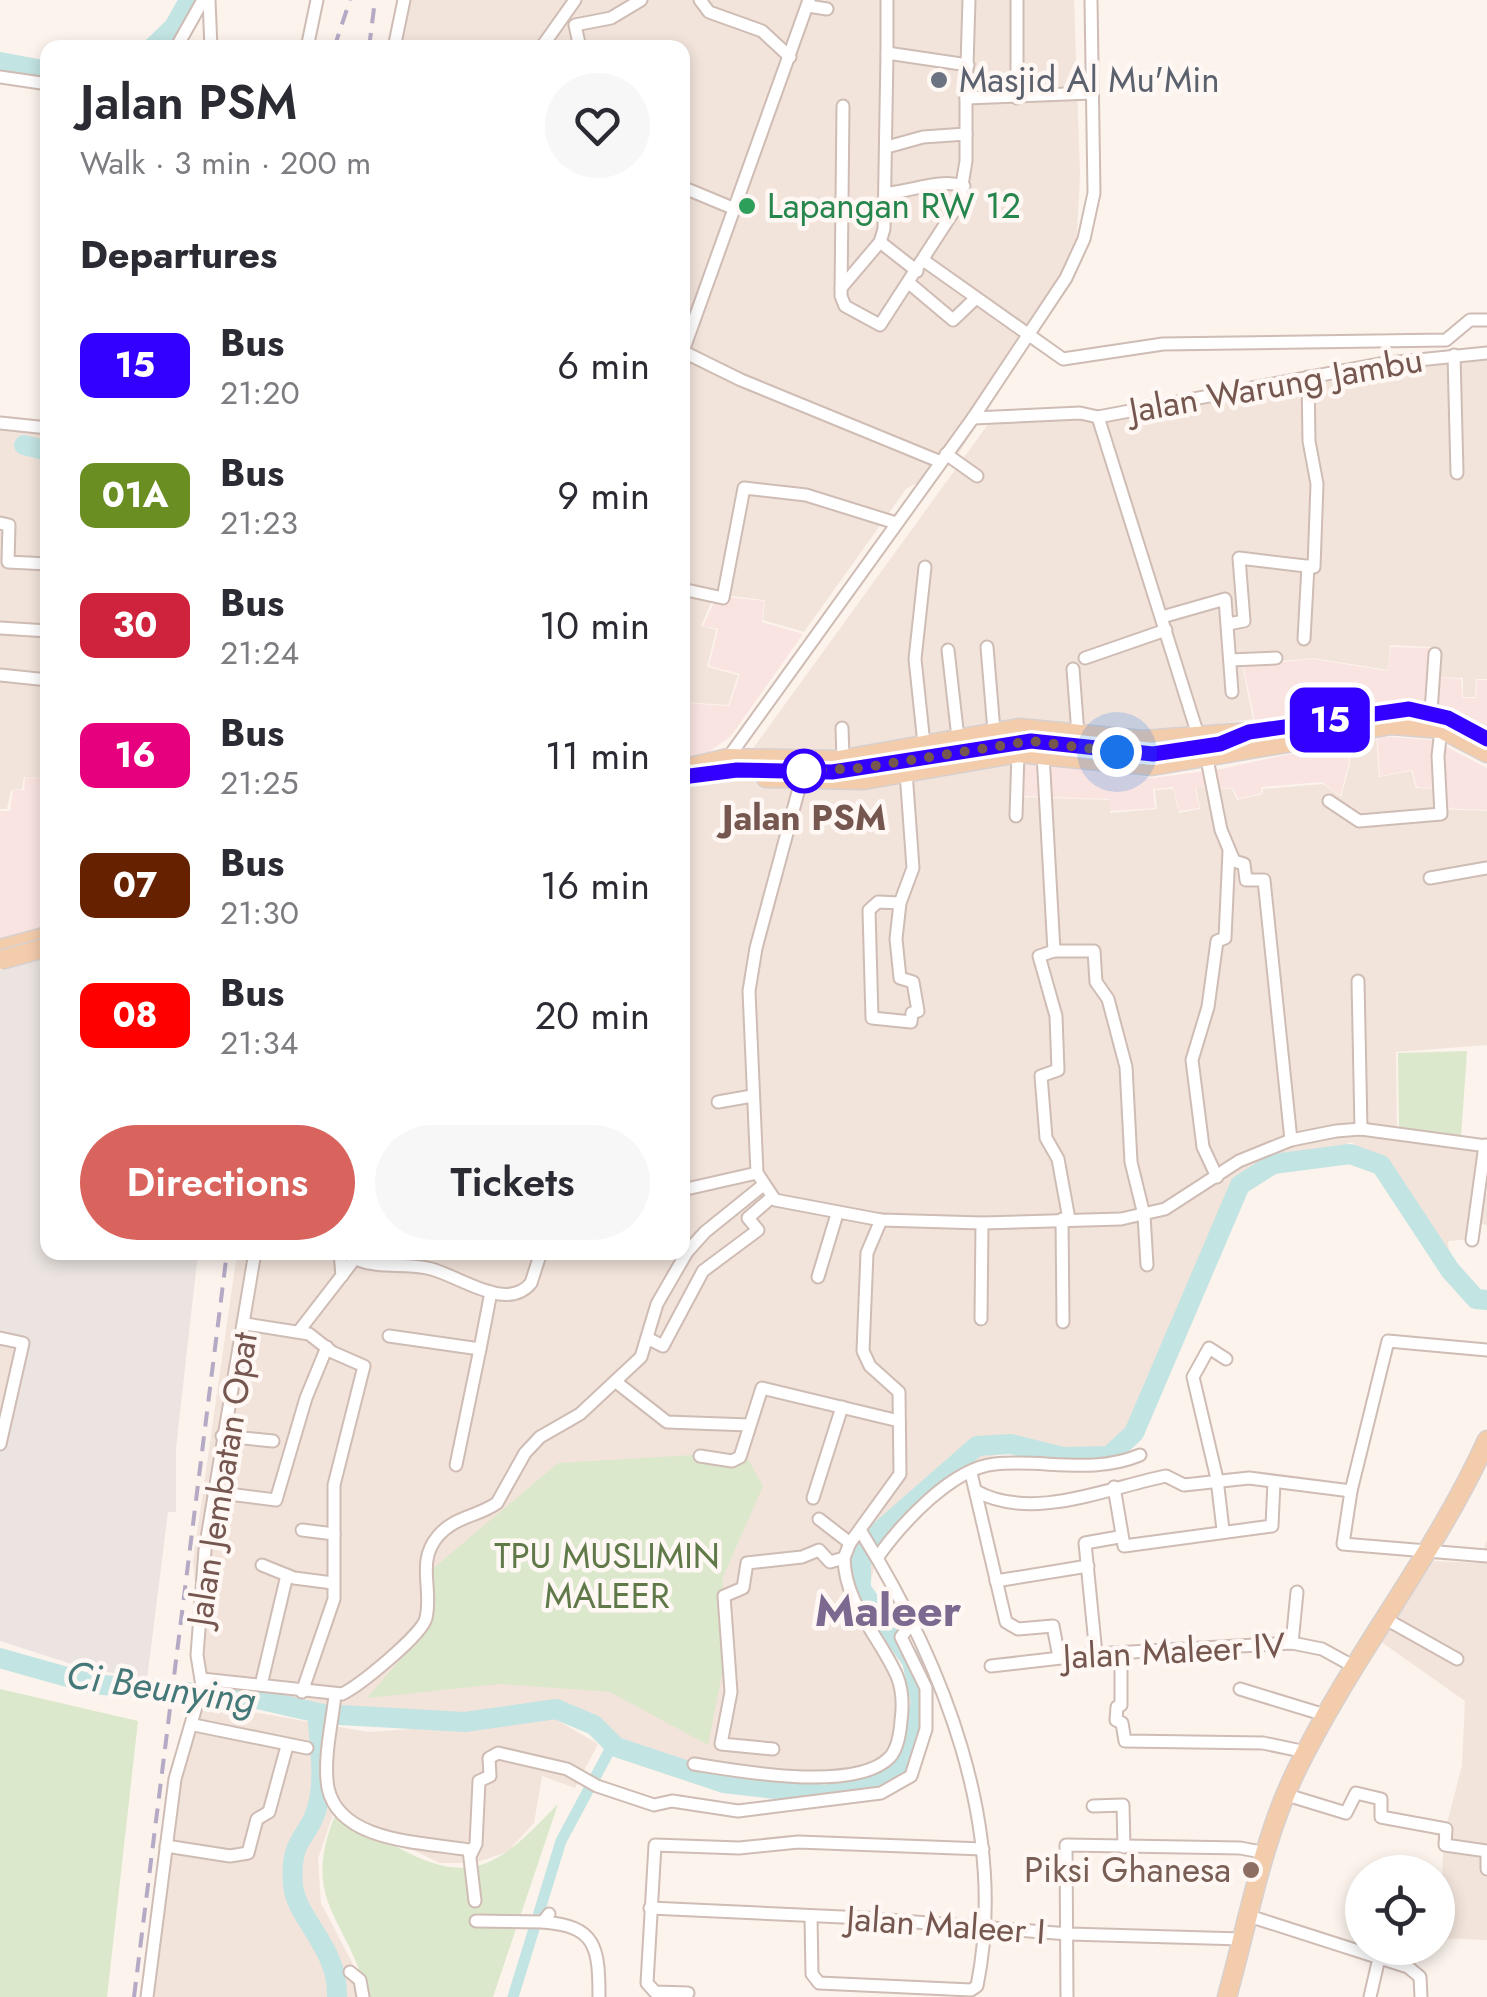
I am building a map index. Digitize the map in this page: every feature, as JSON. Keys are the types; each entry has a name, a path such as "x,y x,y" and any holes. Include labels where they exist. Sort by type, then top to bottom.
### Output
{"main road":[{"path":"690,776 737,770 832,772 1010,742 1132,755 1220,744 1382,712 1431,712 1487,739"},
{"path":"690,768 844,758 1026,728 1142,740 1198,734 1249,739 1390,726 1442,729 1487,753"},
{"path":"690,781 731,766 802,781 864,780 1018,753 1128,766 1207,758 1249,739"},
{"path":"0,968 40,941"},
{"path":"0,949 40,954"},
{"path":"0,960 40,949"},
{"path":"1227,1997 1300,1750 1428,1552 1487,1440"}],"street":[{"path":"181,40 206,0"},
{"path":"206,0 210,40"},
{"path":"309,40 317,0"},
{"path":"396,40 404,0"},
{"path":"546,40 574,0"},
{"path":"579,40 576,25 610,18 641,0"},
{"path":"700,0 709,12 758,28 790,57"},
{"path":"841,288 880,242 886,192 887,0"},
{"path":"843,106 843,304 880,325 959,203 964,186 970,0"},
{"path":"1016,98 1017,0"},
{"path":"731,766 896,523 974,418 1066,278 1090,215 1091,0"},
{"path":"690,333 809,3 827,9"},
{"path":"887,53 968,65"},
{"path":"0,76 40,83"},
{"path":"966,98 1092,93"},
{"path":"887,147 941,134 966,134"},
{"path":"886,192 908,192 933,184 964,186"},
{"path":"690,190 735,209"},
{"path":"880,242 1030,335 1055,356 1080,359 1163,344 1446,340 1470,320 1487,320"},
{"path":"909,283 953,320 974,300"},
{"name":"Jalan Warung Jambu","path":"1198,734 1098,416 1308,377 1487,353"},
{"path":"690,355 741,380 943,458 977,476"},
{"path":"1454,355 1457,473"},
{"path":"1228,624 1244,621 1239,558 1314,566 1318,484 1309,440 1308,377"},
{"path":"974,418 1080,413 1098,416"},
{"path":"0,423 40,427"},
{"path":"690,591 723,598 744,488 806,495 896,523"},
{"path":"0,523 9,525 8,562 40,564"},
{"path":"1304,638 1308,566"},
{"path":"924,744 916,660 925,567"},
{"path":"1085,658 1225,600 1232,692"},
{"path":"0,628 40,630"},
{"path":"987,648 994,731"},
{"path":"948,650 958,738"},
{"path":"1431,712 1436,654"},
{"path":"1230,660 1276,658"},
{"path":"1073,669 1078,734"},
{"path":"0,674 40,679"},
{"path":"842,728 844,758"},
{"path":"1328,801 1359,821 1441,814 1438,756 1442,729"},
{"path":"1016,816 1018,753"},
{"path":"1042,754 1054,951"},
{"path":"1207,758 1234,862 1244,864 1246,880 1264,879 1290,1140"},
{"path":"900,902 876,903 869,910 872,1018 911,1022 912,1012 918,1012 913,982 900,978 897,956 900,902 913,874 906,772"},
{"path":"802,781 756,948 749,991 752,1096 760,1180 772,1197 838,1214 882,1220 982,1223 1144,1215 1176,1204 1240,1161 1290,1140 1361,1129 1486,1146 1472,1240"},
{"path":"1220,1177 1203,1147 1192,1060 1208,1007 1217,941 1225,938 1228,847"},
{"path":"1430,878 1487,868"},
{"path":"1063,1322 1066,1219 1058,1160 1046,1138 1041,1076 1058,1070 1056,1018 1040,956 1054,951 1094,950 1096,982 1104,992 1126,1067 1131,1162 1144,1215 1147,1265"},
{"path":"1358,981 1361,1129"},
{"path":"718,1102 752,1096"},
{"path":"690,1189 760,1180"},
{"path":"690,1249 760,1180"},
{"path":"646,1338 662,1346 696,1280 758,1230 748,1218 772,1197"},
{"path":"818,1276 838,1214"},
{"path":"694,1764 777,1775 828,1776 877,1768 894,1753 900,1729 901,1687 847,1588 844,1558 850,1543 900,1474 898,1391 871,1367 863,1350 867,1253 882,1220"},
{"path":"981,1319 982,1223"},
{"name":"Jalan Jembatan Opat","path":"147,1997 176,1770 199,1706 202,1683 196,1652 213,1492 236,1352 246,1324 254,1260"},
{"path":"341,1260 342,1276"},
{"path":"299,1331 354,1260"},
{"path":"365,1260 380,1268 425,1267 491,1292 526,1290 538,1274 540,1260"},
{"path":"475,1901 471,1854 467,1848 428,1846 394,1838 358,1824 340,1809 328,1786 339,1695 421,1631 427,1611 426,1561 439,1535 456,1518 497,1503 532,1445 580,1414 641,1357 657,1304 682,1260"},
{"path":"456,1465 491,1292"},
{"path":"246,1324 299,1331 364,1366 334,1485 334,1599 302,1692"},
{"path":"389,1336 480,1349"},
{"path":"0,1338 23,1343 0,1444"},
{"path":"1487,1350 1388,1341 1351,1491 1343,1546 1487,1556"},
{"path":"213,1492 275,1501 306,1398 327,1347"},
{"path":"1223,1530 1217,1480 1192,1377 1209,1348 1226,1359"},
{"path":"616,1382 668,1422 749,1426"},
{"path":"700,1456 738,1459 762,1388 899,1421"},
{"path":"813,1498 842,1407"},
{"path":"348,1431 362,1434"},
{"path":"222,1436 272,1441"},
{"path":"874,1552 908,1517 970,1472 990,1464 1076,1467 1140,1455"},
{"path":"970,1472 1006,1622 1018,1629 1053,1626 1058,1657"},
{"path":"976,1491 988,1497 1052,1504 1166,1476 1184,1485 1217,1480 1274,1482 1351,1491"},
{"path":"1114,1487 1119,1536 1124,1546 1272,1526 1274,1482"},
{"path":"819,1519 850,1543"},
{"path":"302,1530 334,1534"},
{"path":"812,1916 812,1974 822,1984 972,1989 978,1983 985,1928 983,1849 948,1705 912,1623 861,1532"},
{"path":"1096,1654 1086,1542 1119,1536"},
{"path":"773,1749 721,1744 731,1692 724,1596 743,1588 747,1563 802,1558 819,1550 830,1562 844,1558"},
{"path":"262,1566 287,1576 332,1583"},
{"path":"996,1582 1088,1566"},
{"path":"261,1685 287,1576"},
{"path":"1292,1644 1297,1592"},
{"path":"1384,1618 1457,1658"},
{"path":"471,1854 476,1844 479,1781 490,1776 489,1758 498,1753 566,1769 597,1786 654,1806 672,1801 738,1811 891,1790 916,1768 926,1729 926,1688 901,1637 912,1623"},
{"name":"Jalan Maleer IV","path":"991,1666 1096,1654 1292,1644 1322,1649 1354,1666"},
{"path":"1121,1654 1121,1705 1116,1720 1122,1723 1125,1742 1264,1743 1300,1750"},
{"path":"202,1683 261,1685 339,1695"},
{"path":"1240,1689 1270,1695 1325,1715"},
{"path":"194,1725 307,1748"},
{"path":"166,1846 246,1854 257,1819 269,1812 286,1746"},
{"path":"1287,1795 1346,1813 1356,1793 1381,1799 1381,1817 1446,1829 1445,1845 1487,1851 1487,1869"},
{"path":"1093,1806 1123,1805 1124,1847"},
{"path":"688,1993 655,1992 648,1986 655,1845 983,1849"},
{"path":"1067,1997 1066,1845 1240,1848 1268,1853"},
{"name":"Jalan Maleer I","path":"650,1908 1069,1934 1242,1939"},
{"path":"1249,1916 1345,1947"},
{"path":"476,1921 544,1919 572,1924 586,1932 596,1957 599,1997"},
{"path":"1370,1997 1377,1965"},
{"path":"1396,1965 1419,1974 1421,1997"},
{"path":"353,1974 363,1997"}],"shaded area":[{"path":"403,0 1074,0 1080,175 1075,273 953,462 906,489 804,632 763,620 765,600 715,594 701,626 716,630 707,667 738,675 728,705 690,702 690,40 398,40"},
{"path":"1462,358 1487,359 1487,679 1476,679 1475,697 1463,697 1463,678 1436,677 1431,647 1390,645 1388,670 1313,658 1242,665 1253,719 1202,727 1103,415"},
{"path":"1079,418 1095,421 1190,731 829,757 749,754 989,423"},
{"path":"0,422 40,427 40,448 8,440 40,450 40,629 0,626"},
{"path":"717,596 764,601 762,622 803,634 731,736 706,754 690,756 690,703 729,706 740,674 709,666 718,629 703,626"},
{"path":"0,628 40,631 40,778 24,777 22,789 11,790 7,809 0,809"},
{"path":"1391,647 1430,648 1435,677 1461,679 1462,698 1476,698 1477,680 1487,680 1487,726 1445,707 1416,702 1255,720 1243,666 1313,659 1388,671"},
{"path":"1376,736 1379,777 1411,771 1416,788 1437,789 1438,809 1487,811 1487,1045 1396,1052 1397,1138 1481,1151 1477,1191 1487,1193 1487,1225 1474,1222 1471,1239 1448,1241 1450,1270 1352,1142 1240,1185 1155,1392 1109,1456 1011,1444 884,1532 869,1587 915,1704 880,1782 724,1783 556,1709 465,1722 322,1711 205,1690 193,1562 236,1260 690,1260 690,779 735,769 850,789 1016,756 1014,797 1110,800 1110,813 1157,809 1155,790 1173,789 1179,813 1200,809 1196,787 1232,789 1237,800 1263,794 1263,789 1323,784 1341,797 1350,764 1350,741"},
{"path":"1377,736 1433,740 1487,768 1487,810 1442,808 1442,789 1417,787 1412,770 1380,776"},
{"path":"1348,741 1349,763 1340,796 1322,782 1261,787 1262,793 1238,799 1233,788 1195,787 1199,808 1179,811 1173,787 1153,789 1155,808 1110,811 1110,799 1019,796 1021,756 1152,778 1221,769"},
{"path":"25,777 40,778 40,929 0,940 0,811 10,811 13,790 24,790"},
{"path":"40,960 40,1260 197,1260 176,1448 176,1512 168,1512 147,1679 84,1668 0,1641 0,1437 24,1341 0,1335 0,970"},
{"path":"0,1340 20,1344 0,1423"},
{"path":"1487,1540 1487,1940 1455,1939 1455,1855 1443,1855 1444,1835 1462,1766 1465,1701 1380,1641 1434,1561 1479,1563"},
{"path":"207,1704 368,1732 555,1719 598,1744 575,1788 542,1776 534,1823 507,1852 474,1863 440,1863 334,1811 318,1859 321,1903 360,1978 364,1997 152,1997 188,1731"}],"green space":[{"path":"1467,1051 1461,1137 1399,1128 1398,1053"},
{"name":"TPU MUSLIMIN MALEER","path":"744,1452 763,1486 723,1577 723,1669 708,1745 610,1692 500,1684 367,1698 418,1639 430,1571 558,1463"},
{"path":"0,1689 138,1721 107,1997 0,1997"},
{"path":"558,1804 493,1997 367,1997 325,1890 322,1869 336,1813 424,1860 448,1867 468,1867 504,1854"}],"waterway":[{"path":"160,40 174,27 189,0"},
{"path":"0,62 40,70"},
{"path":"24,445 40,449"},
{"name":"Ci Beunying","path":"0,1658 92,1684 253,1698 323,1714 465,1722 556,1709 594,1725 616,1747 724,1783 826,1795 880,1782 907,1763 921,1702 912,1661 861,1589 861,1556 881,1530 977,1446 1011,1444 1063,1457 1109,1456 1134,1433 1240,1185 1273,1164 1350,1154 1381,1165 1450,1270 1476,1299 1487,1300"},
{"path":"323,1714 318,1723 319,1800 297,1846 293,1885 301,1910 331,1964 337,1997"},
{"path":"513,1997 561,1841 613,1744"}],"railway":[{"path":"337,40 350,0"},
{"path":"370,40 375,0"},
{"path":"134,1997 226,1260"}],"bus line":[{"name":"15","path":"690,776 737,770 832,772 1031,741 1132,755 1153,754 1220,744 1249,732 1409,709 1448,718 1487,739"}],"place":[{"name":"Masjid Al Mu'Min","path":"939,80"},
{"name":"Lapangan RW 12","path":"747,206"},
{"name":"Jalan PSM","path":"804,771"},
{"name":"Piksi Ghanesa","path":"1251,1870"}],"district":[{"name":"Maleer","path":"888,1610"}],"route":[{"path":"804,771 861,768 1010,742 1117,752"}]}
